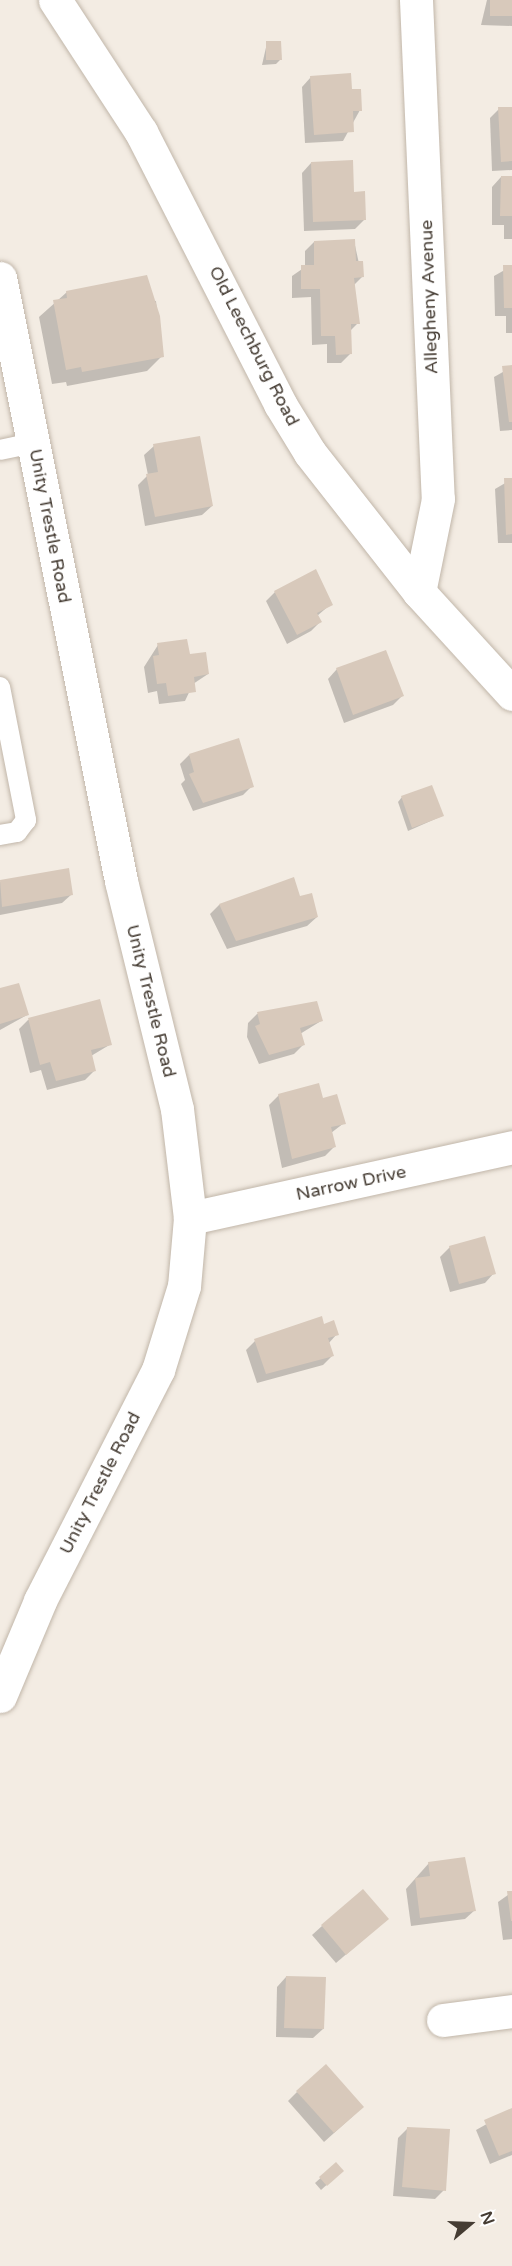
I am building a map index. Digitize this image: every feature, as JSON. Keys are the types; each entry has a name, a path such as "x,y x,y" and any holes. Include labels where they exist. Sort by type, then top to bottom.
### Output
{"street":[{"name":"Old Leechburg Road","path":"55,0 141,132 280,404 419,592 512,694"},
{"name":"Allegheny Avenue","path":"417,0 438,499 419,592"},
{"name":"Unity Trestle Road","path":"0,278 121,881 177,1109 190,1218 184,1286 158,1370 39,1601 0,1696"},
{"name":"Narrow Drive","path":"190,1218 512,1147"},
{"path":"442,2020 512,2011"}],"lane":[{"path":"0,450 33,443"},
{"path":"0,687 26,820 17,831 0,835"}],"building":[{"path":"490,0 512,0 512,16 490,16"},
{"path":"266,41 281,41 282,60 266,60"},
{"path":"351,73 352,89 361,89 362,111 353,111 354,132 314,135 310,76"},
{"path":"498,107 512,107 512,161 501,162"},
{"path":"353,160 354,192 365,191 366,220 313,222 311,162"},
{"path":"501,176 512,176 512,216 500,216"},
{"path":"355,239 356,261 363,261 364,277 354,278 360,324 351,324 352,354 336,355 335,336 321,336 320,289 301,289 301,265 314,265 314,241"},
{"path":"503,265 512,265 512,308 504,308"},
{"path":"147,275 160,316 164,357 82,372 81,367 66,370 53,300 67,298 66,291"},
{"path":"512,365 512,422 509,422 502,366"},
{"path":"200,436 213,506 155,517 146,474 158,472 153,444"},
{"path":"504,478 512,478 512,534 506,535"},
{"path":"316,569 333,605 317,613 322,622 297,635 274,591"},
{"path":"187,639 190,654 206,652 209,674 194,677 196,692 168,696 166,683 157,684 153,656 159,655 157,643"},
{"path":"386,650 404,696 353,715 336,668"},
{"path":"239,738 254,787 203,803 189,774 194,772 189,754"},
{"path":"432,785 444,816 412,828 401,796"},
{"path":"69,868 73,895 2,907 0,880"},
{"path":"294,877 300,896 312,893 318,917 236,941 219,904"},
{"path":"19,983 29,1015 0,1024 0,988"},
{"path":"100,999 112,1045 91,1050 96,1071 56,1081 50,1062 40,1065 28,1018"},
{"path":"317,1001 323,1021 300,1028 305,1045 269,1055 255,1026 260,1024 257,1012"},
{"path":"319,1083 323,1098 337,1094 346,1124 331,1127 336,1147 292,1159 278,1094"},
{"path":"485,1236 496,1274 459,1284 449,1246"},
{"path":"322,1316 324,1324 334,1320 339,1335 328,1338 334,1356 266,1374 254,1339"},
{"path":"465,1857 476,1911 420,1918 415,1878 430,1876 428,1862"},
{"path":"363,1889 389,1919 346,1955 321,1925"},
{"path":"507,1891 512,1891 512,1921 511,1921"},
{"path":"286,1976 326,1977 324,2029 284,2028"},
{"path":"326,2064 364,2107 334,2133 296,2091"},
{"path":"512,2108 512,2151 499,2156 484,2120"},
{"path":"407,2127 450,2129 446,2191 402,2187"},
{"path":"336,2162 344,2171 327,2186 319,2177"}]}
